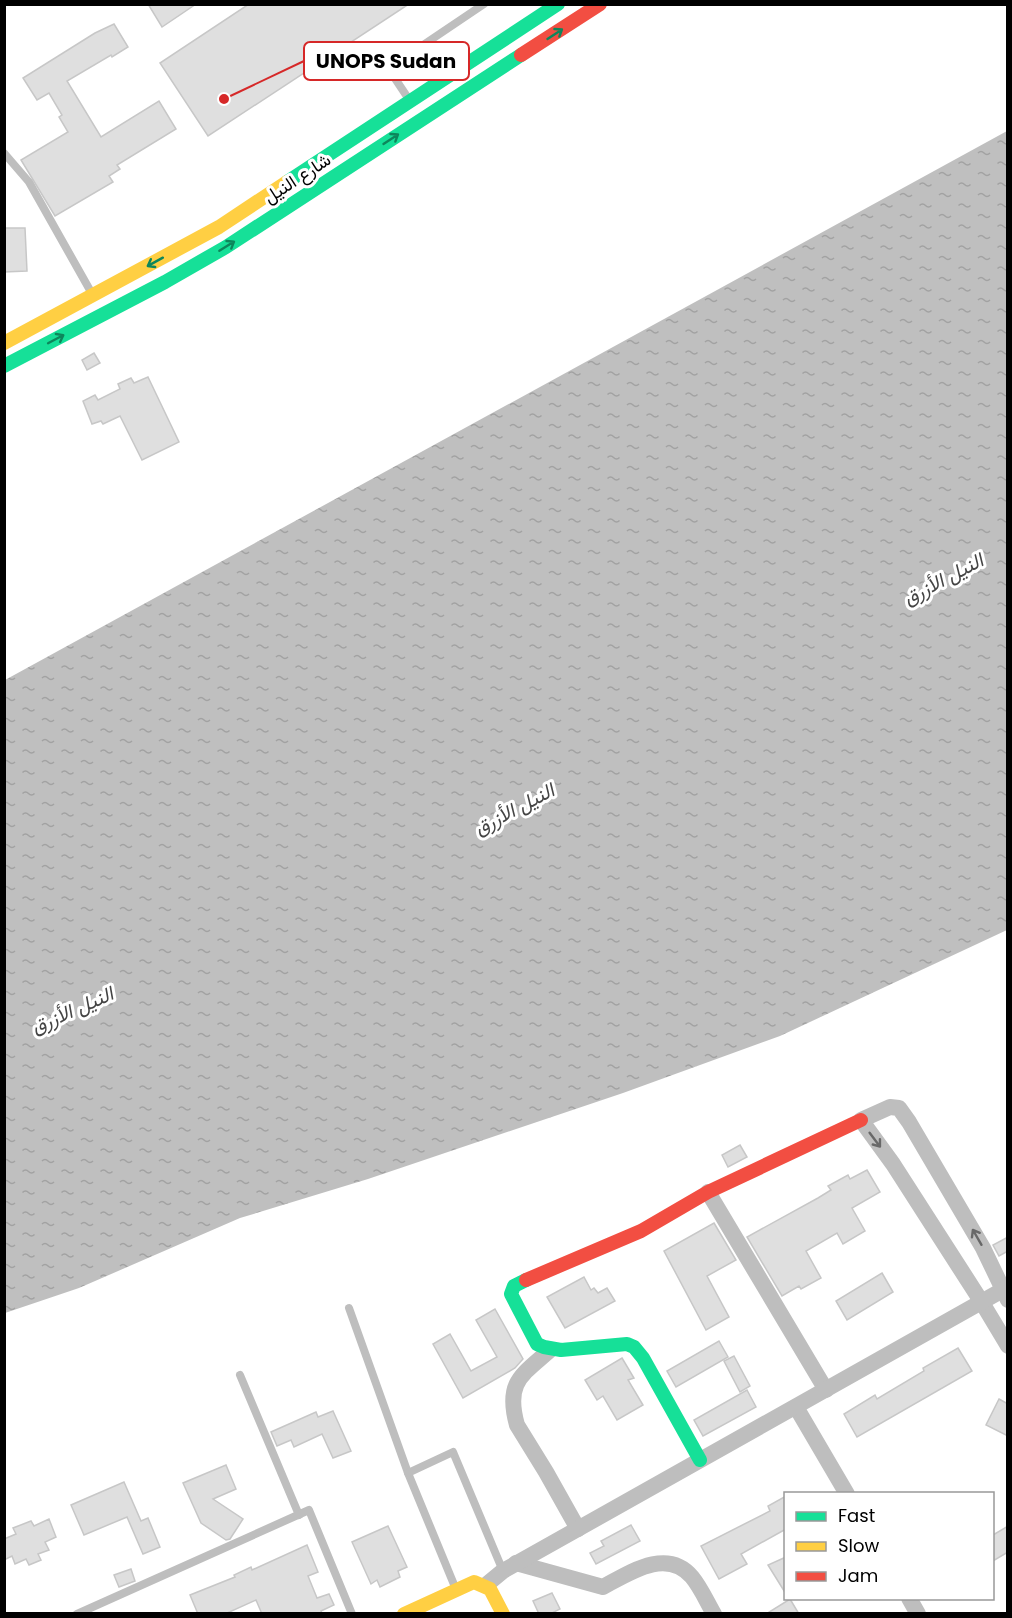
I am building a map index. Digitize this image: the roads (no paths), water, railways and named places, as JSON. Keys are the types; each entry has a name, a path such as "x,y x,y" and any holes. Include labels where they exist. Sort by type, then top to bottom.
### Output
{"main road":[{"name":"شارع النيل","path":"4,343 219,227 558,4"},
{"name":"شارع النيل","path":"4,366 165,282 226,247 600,4"},
{"path":"700,1460 637,1349 624,1344 550,1350 537,1344 513,1301 511,1293 514,1286 641,1231 708,1192 861,1120"},
{"path":"404,1614 474,1582 486,1585 492,1590 503,1614"}],"street":[{"path":"486,1585 510,1567 981,1301 1006,1292 978,1238 899,1108 890,1107 861,1120 893,1164 981,1301 1008,1346"},
{"path":"708,1192 826,1390"},
{"path":"550,1350 520,1376 515,1384 515,1418 578,1529"},
{"path":"796,1407 846,1492"},
{"path":"510,1567 603,1587 644,1565 669,1564 681,1568 693,1578 714,1614"},
{"path":"910,1600 918,1614"}],"lane":[{"path":"409,100 390,71 392,66 484,4"},
{"path":"4,153 29,182 93,296"},
{"path":"349,1308 408,1473 457,1590"},
{"path":"240,1375 299,1515"},
{"path":"408,1473 453,1452 510,1567"},
{"path":"77,1614 309,1510 352,1614"}],"water":[{"name":"النيل الأزرق","path":"1007,131 1007,930 780,1036 623,1093 368,1179 240,1218 79,1288 5,1313 5,680"}],"place":[{"name":"UNOPS Sudan","path":"224,99"}]}
